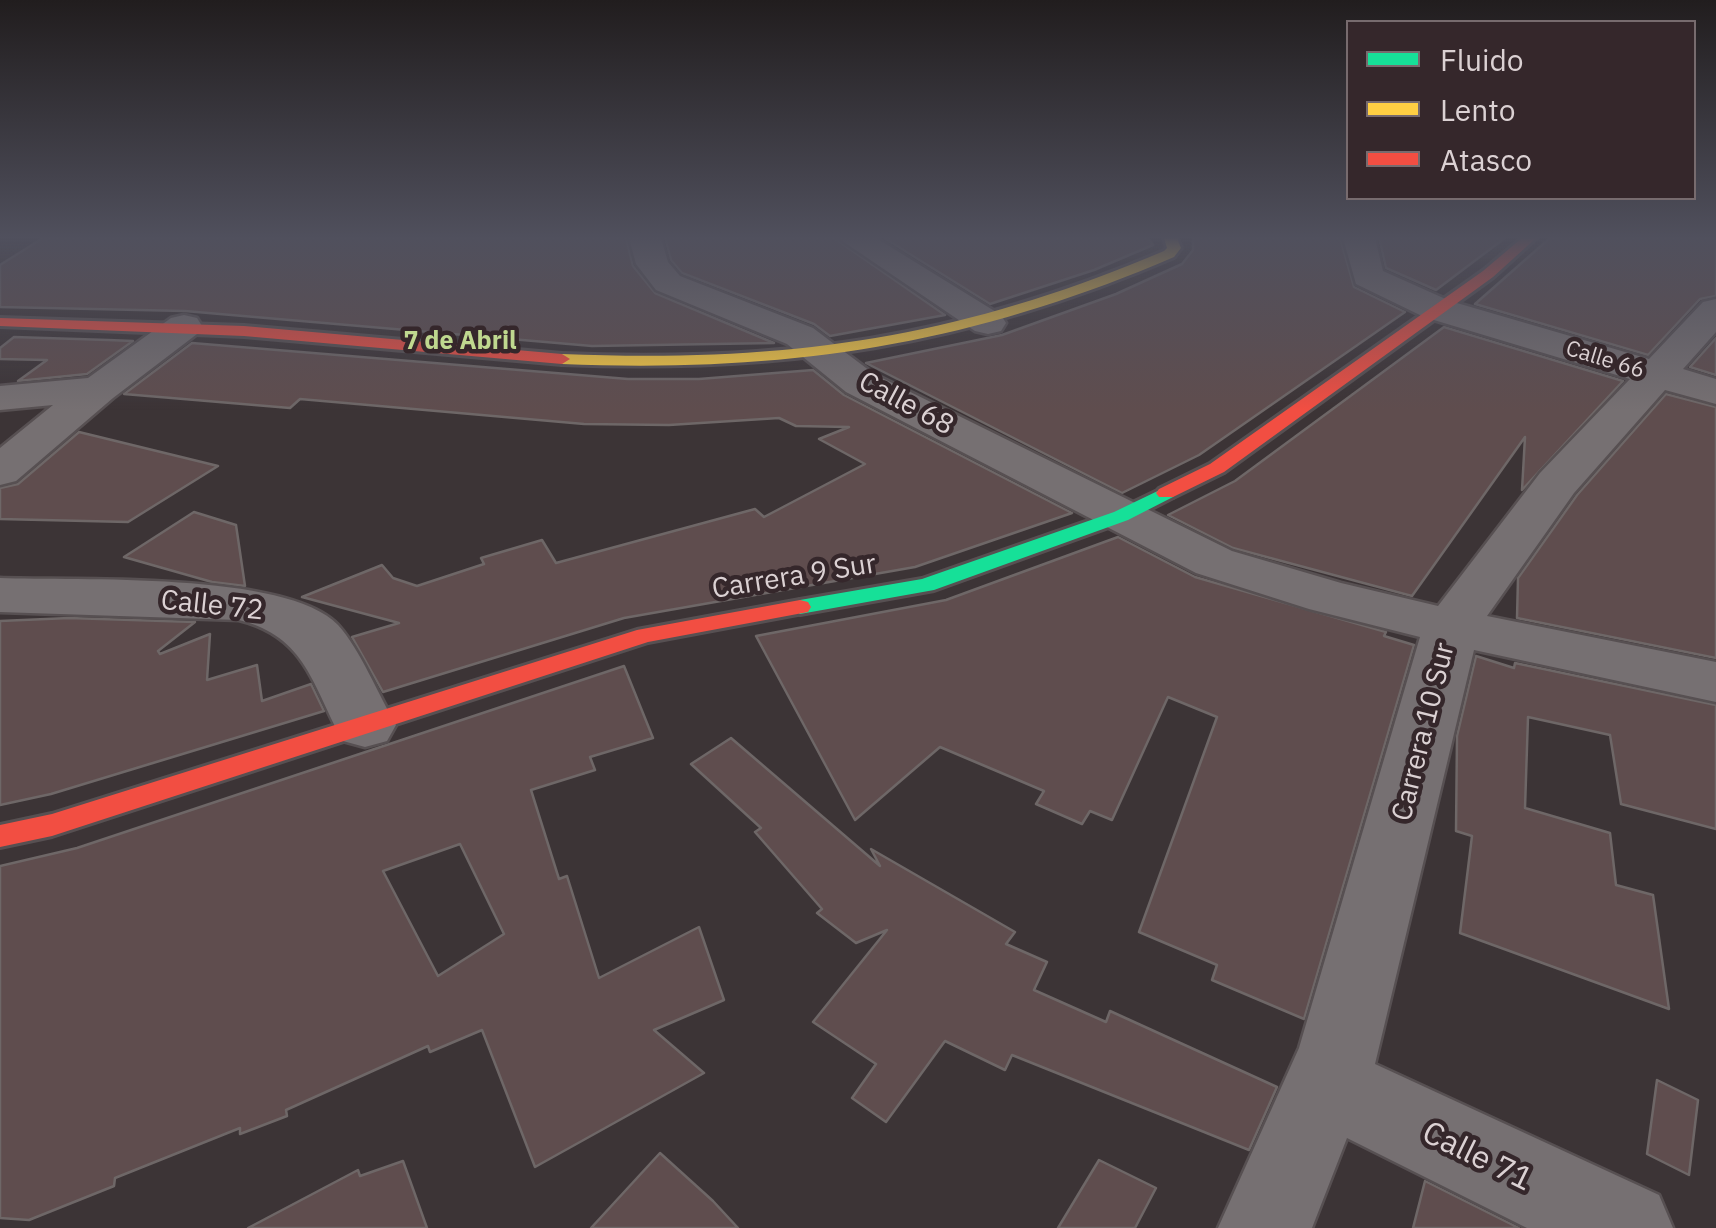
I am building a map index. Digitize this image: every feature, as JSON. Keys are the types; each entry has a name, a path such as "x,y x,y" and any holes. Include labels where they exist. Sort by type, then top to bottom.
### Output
{"street":[{"name":"Calle 68","path":"699,295 800,336 860,382 1214,562 1328,597 1451,627 1716,682"},
{"path":"944,295 988,323"},
{"path":"0,322 184,326 624,362 746,362 824,354 988,323 1074,295"},
{"name":"Calle 66","path":"1407,295 1437,309 1716,392"},
{"name":"Carrera 9 Sur","path":"0,836 52,825 645,635 926,585 1121,516 1217,468 1455,295"},
{"name":"Carrera 10 Sur","path":"1266,1228 1328,1086 1451,627 1557,483 1716,310"},
{"path":"0,471 99,389 184,326"},
{"path":"0,398 99,389"},
{"name":"Calle 72","path":"0,595 239,602 280,613 317,637 365,724"},
{"name":"Calle 71","path":"1328,1086 1626,1228"}],"building":[{"path":"0,295 660,295 774,343 592,346 185,311 0,307"},
{"path":"740,295 917,295 945,315 830,336 814,324"},
{"path":"976,295 1017,295 990,304"},
{"path":"1112,295 1371,295 1405,312 1199,455 1122,493 866,363 1002,335"},
{"path":"1485,295 1716,295 1700,299 1648,355 1475,304"},
{"path":"1444,327 1623,381 1522,490 1525,437 1412,596 1233,548 1168,515 1235,481"},
{"path":"14,337 133,341 87,374 18,381 47,360 0,359 0,348"},
{"path":"1716,338 1716,375 1690,367"},
{"path":"192,343 628,379 699,379 813,370 844,395 1072,513 915,567 624,618 383,692 352,637 399,623 302,597 382,565 393,578 417,586 484,564 481,558 542,540 556,563 755,509 764,517 865,464 819,439 849,427 796,426 779,418 669,425 584,424 300,399 290,408 124,394"},
{"path":"1666,394 1716,407 1716,658 1517,618 1518,578 1577,495"},
{"path":"79,432 218,466 128,522 0,519 0,488 18,484"},
{"path":"194,512 236,525 245,586 212,582 124,557"},
{"path":"1118,537 1195,577 1386,632 1384,636 1414,645 1304,1019 1212,980 1217,965 1139,932 1217,717 1168,697 1112,820 1090,811 1082,824 1036,804 1044,791 940,747 855,820 756,636 946,600"},
{"path":"69,618 195,622 158,651 160,654 210,634 207,680 257,665 262,701 311,684 324,711 51,794 0,805 0,621"},
{"path":"1476,656 1514,668 1515,663 1716,705 1716,829 1621,804 1610,735 1528,717 1525,808 1610,833 1616,885 1653,895 1669,1009 1460,933 1472,836 1456,831 1457,736"},
{"path":"624,666 653,738 590,757 595,770 531,790 559,879 567,876 599,978 699,927 724,1000 654,1030 704,1073 535,1167 482,1030 430,1052 428,1046 286,1110 287,1116 240,1134 240,1128 115,1178 114,1186 29,1220 0,1218 0,866 77,848","holes":["460,844 504,934 438,976 383,871"]},
{"path":"731,738 880,866 871,849 1015,932 1006,944 1047,962 1034,990 1106,1022 1110,1011 1277,1087 1249,1150 1012,1055 1005,1070 945,1041 886,1122 852,1098 876,1064 813,1022 887,930 856,943 817,913 822,909 755,832 761,828 691,764"},
{"path":"1657,1080 1698,1100 1689,1175 1647,1154"},
{"path":"660,1153 713,1201 738,1228 591,1228"},
{"path":"1099,1160 1156,1188 1135,1228 1058,1228"},
{"path":"403,1161 427,1228 248,1228 358,1170 360,1176"},
{"path":"1425,1181 1519,1228 1413,1228"}],"traffic: fast":[{"path":"800,607 926,585 1121,516 1166,493"}],"traffic: slow":[{"path":"562,359 641,362 796,356 873,346 948,330 1066,295"}],"traffic: jam":[{"path":"1166,493 1217,468 1458,295"},
{"path":"0,322 244,331 562,359"},
{"path":"0,836 52,825 645,635 800,607"}],"district":[{"name":"7 de Abril","path":"460,342"}]}
